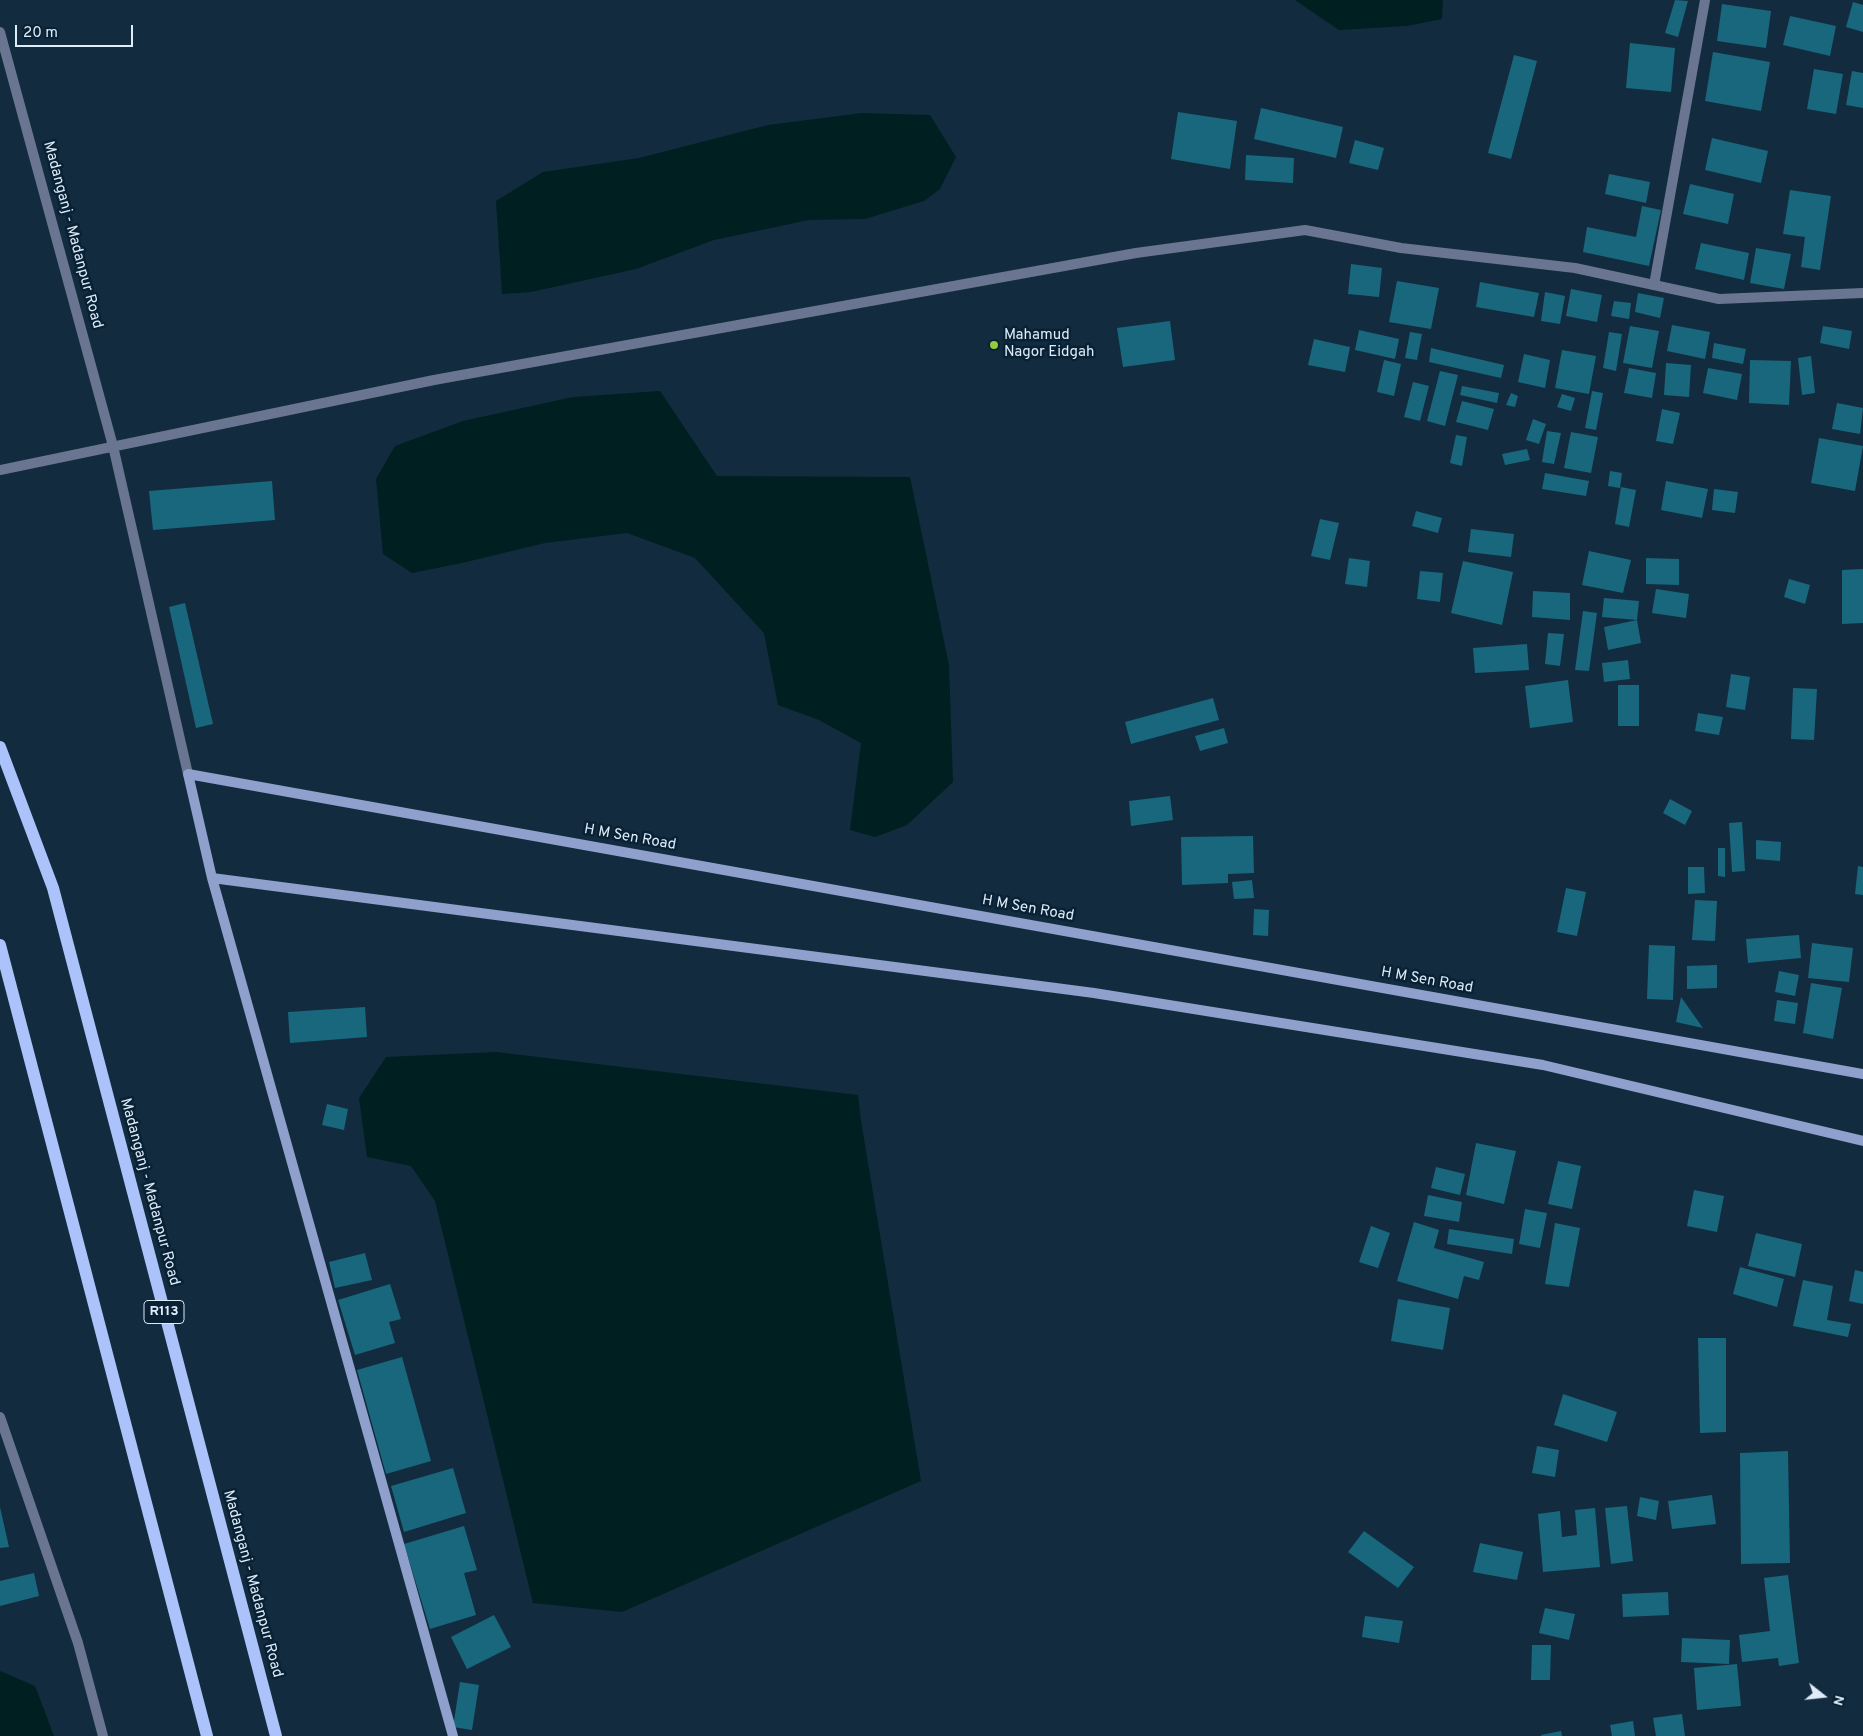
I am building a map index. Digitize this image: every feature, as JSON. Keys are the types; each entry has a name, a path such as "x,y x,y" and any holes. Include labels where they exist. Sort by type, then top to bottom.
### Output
{"main road":[{"name":"Madanganj - Madanpur Road","path":"0,747 52,888 276,1736"},
{"path":"188,774 212,878 453,1736"},
{"name":"H M Sen Road","path":"188,774 1863,1074"},
{"path":"212,878 1153,1002 1543,1065 1863,1141"},
{"path":"0,945 207,1736"}],"street":[{"path":"1654,285 1705,0"},
{"name":"Madanganj - Madanpur Road","path":"0,32 114,446 188,774"},
{"path":"0,470 434,380 1136,253 1305,230 1401,248 1575,268 1719,300 1863,293"},
{"path":"0,1417 78,1643 103,1736"}],"shaded area":[{"path":"1295,0 1443,0 1442,19 1407,26 1339,30"},
{"path":"862,113 930,115 956,157 940,189 924,201 865,219 809,220 714,240 636,269 531,292 502,294 496,201 543,172 639,158 768,125"},
{"path":"660,391 717,476 910,477 949,665 953,782 907,825 875,837 850,830 861,743 819,720 778,705 764,633 695,558 627,533 545,543 412,573 383,554 376,479 395,446 463,421 573,397"},
{"path":"496,1052 858,1095 921,1481 622,1612 533,1603 435,1201 411,1166 367,1157 359,1098 386,1057"},
{"path":"0,1671 35,1686 54,1736 0,1736"}],"building":[{"path":"1675,0 1688,1 1678,37 1665,33"},
{"path":"1853,2 1863,5 1863,32 1846,27"},
{"path":"1722,4 1771,11 1766,48 1717,41"},
{"path":"1790,16 1836,26 1830,56 1783,45"},
{"path":"1630,43 1675,48 1671,92 1626,88"},
{"path":"1713,52 1770,62 1761,111 1705,101"},
{"path":"1514,55 1537,61 1511,159 1488,153"},
{"path":"1814,69 1843,74 1836,114 1807,109"},
{"path":"1852,71 1863,73 1863,108 1846,105"},
{"path":"1261,108 1343,127 1336,158 1254,139"},
{"path":"1178,112 1237,121 1230,169 1171,159"},
{"path":"1712,138 1768,151 1761,183 1705,170"},
{"path":"1355,140 1384,148 1378,170 1349,163"},
{"path":"1246,155 1294,158 1293,183 1245,180"},
{"path":"1609,174 1650,182 1646,203 1605,194"},
{"path":"1690,184 1734,194 1728,224 1683,214"},
{"path":"1790,190 1831,196 1820,270 1801,267 1805,237 1783,234"},
{"path":"1642,206 1661,210 1649,266 1583,252 1587,227 1636,237"},
{"path":"1701,243 1749,253 1744,280 1695,269"},
{"path":"1756,248 1791,254 1784,289 1750,283"},
{"path":"1351,264 1382,268 1379,297 1348,294"},
{"path":"1397,281 1439,288 1431,329 1389,322"},
{"path":"1480,282 1539,293 1534,317 1476,307"},
{"path":"1571,289 1602,295 1597,322 1566,316"},
{"path":"1545,292 1565,296 1560,324 1541,321"},
{"path":"1638,293 1664,298 1660,318 1635,312"},
{"path":"1614,301 1631,303 1629,319 1611,316"},
{"path":"1170,321 1175,360 1123,367 1117,328"},
{"path":"1672,325 1710,332 1705,359 1667,351"},
{"path":"1630,326 1659,331 1652,368 1623,363"},
{"path":"1823,326 1852,331 1849,349 1820,343"},
{"path":"1359,330 1399,339 1395,359 1355,350"},
{"path":"1410,332 1422,334 1417,360 1405,358"},
{"path":"1609,332 1622,334 1616,371 1603,368"},
{"path":"1314,339 1350,347 1345,372 1308,365"},
{"path":"1714,343 1746,349 1743,364 1712,358"},
{"path":"1431,348 1504,365 1501,378 1429,362"},
{"path":"1562,350 1596,356 1589,394 1555,388"},
{"path":"1524,354 1550,360 1545,388 1518,382"},
{"path":"1811,356 1815,393 1802,395 1798,358"},
{"path":"1384,360 1401,364 1394,396 1377,392"},
{"path":"1750,360 1791,361 1789,405 1749,403"},
{"path":"1666,363 1691,365 1689,397 1664,395"},
{"path":"1629,368 1656,373 1652,398 1624,393"},
{"path":"1708,368 1742,374 1737,400 1703,393"},
{"path":"1440,371 1458,375 1445,426 1427,421"},
{"path":"1413,382 1429,386 1420,421 1404,417"},
{"path":"1462,386 1499,393 1497,403 1460,395"},
{"path":"1592,391 1603,393 1596,430 1585,428"},
{"path":"1511,393 1518,396 1515,407 1506,405"},
{"path":"1562,394 1575,398 1571,411 1557,407"},
{"path":"1462,401 1494,409 1488,430 1456,422"},
{"path":"1837,403 1863,408 1860,434 1832,429"},
{"path":"1662,409 1680,413 1673,444 1656,441"},
{"path":"1533,419 1546,424 1539,444 1526,440"},
{"path":"1547,431 1561,433 1554,464 1542,462"},
{"path":"1571,432 1598,437 1591,473 1564,468"},
{"path":"1456,435 1467,437 1462,466 1450,463"},
{"path":"1819,438 1863,446 1855,491 1811,483"},
{"path":"1527,449 1530,460 1505,465 1502,454"},
{"path":"1610,471 1622,473 1620,488 1608,486"},
{"path":"1545,473 1589,481 1586,496 1542,489"},
{"path":"272,481 275,520 153,530 149,491"},
{"path":"1666,481 1708,489 1702,518 1661,510"},
{"path":"1621,487 1636,490 1629,527 1615,524"},
{"path":"1714,489 1738,492 1735,513 1712,510"},
{"path":"1416,511 1442,518 1438,533 1412,526"},
{"path":"1320,519 1339,523 1330,560 1311,556"},
{"path":"1471,529 1514,534 1511,557 1468,552"},
{"path":"1589,551 1631,560 1623,593 1582,585"},
{"path":"1349,558 1370,561 1367,587 1345,584"},
{"path":"1646,558 1679,559 1679,585 1646,584"},
{"path":"1463,561 1513,572 1502,625 1451,613"},
{"path":"1863,569 1863,623 1842,624 1842,570"},
{"path":"1420,571 1443,573 1440,602 1417,599"},
{"path":"1789,579 1810,585 1805,604 1784,597"},
{"path":"1656,589 1689,594 1686,618 1652,613"},
{"path":"1533,591 1570,593 1570,620 1532,617"},
{"path":"1604,598 1639,601 1637,620 1602,617"},
{"path":"185,603 213,724 196,728 169,607"},
{"path":"1583,611 1597,613 1589,671 1575,670"},
{"path":"1637,620 1641,643 1608,650 1604,627"},
{"path":"1548,633 1564,634 1560,666 1545,664"},
{"path":"1527,644 1529,670 1475,673 1473,648"},
{"path":"1628,660 1630,679 1604,682 1602,663"},
{"path":"1731,674 1750,677 1745,710 1726,707"},
{"path":"1568,680 1573,722 1530,728 1525,686"},
{"path":"1618,685 1639,685 1639,726 1618,726"},
{"path":"1793,688 1817,689 1814,740 1791,739"},
{"path":"1213,698 1219,720 1131,744 1125,722"},
{"path":"1698,713 1723,717 1719,735 1695,731"},
{"path":"1224,728 1228,743 1200,751 1195,736"},
{"path":"1170,796 1173,820 1131,826 1129,801"},
{"path":"1670,799 1692,811 1685,825 1663,813"},
{"path":"1742,822 1745,871 1732,872 1729,823"},
{"path":"1253,836 1254,873 1228,874 1228,883 1182,885 1181,837"},
{"path":"1756,840 1781,842 1780,861 1756,859"},
{"path":"1718,848 1725,848 1725,877 1718,876"},
{"path":"1858,866 1863,867 1863,895 1855,894"},
{"path":"1688,867 1704,867 1705,893 1688,894"},
{"path":"1252,880 1254,898 1234,899 1232,882"},
{"path":"1566,888 1586,892 1577,936 1557,932"},
{"path":"1695,900 1717,901 1715,941 1692,940"},
{"path":"1254,909 1269,910 1268,936 1253,935"},
{"path":"1799,935 1801,958 1748,963 1746,939"},
{"path":"1812,943 1853,948 1849,982 1808,978"},
{"path":"1649,945 1675,946 1673,1000 1647,999"},
{"path":"1717,965 1717,988 1687,989 1687,966"},
{"path":"1779,971 1799,975 1795,996 1775,992"},
{"path":"1811,983 1842,988 1833,1039 1803,1033"},
{"path":"1681,997 1703,1028 1676,1022"},
{"path":"1777,1000 1798,1003 1795,1024 1774,1021"},
{"path":"365,1007 367,1037 290,1043 288,1012"},
{"path":"327,1104 348,1109 344,1130 322,1125"},
{"path":"1476,1143 1516,1151 1504,1204 1466,1195"},
{"path":"1558,1161 1581,1166 1572,1209 1548,1204"},
{"path":"1436,1167 1465,1174 1460,1195 1431,1188"},
{"path":"1694,1190 1724,1196 1717,1232 1687,1226"},
{"path":"1428,1195 1462,1202 1459,1222 1424,1216"},
{"path":"1525,1209 1547,1213 1540,1248 1519,1244"},
{"path":"1414,1222 1439,1230 1434,1248 1484,1262 1479,1280 1464,1276 1458,1299 1397,1281"},
{"path":"1555,1223 1580,1228 1569,1287 1545,1284"},
{"path":"1371,1226 1390,1233 1378,1268 1359,1262"},
{"path":"1449,1229 1514,1239 1512,1254 1447,1244"},
{"path":"1756,1233 1802,1244 1795,1277 1748,1266"},
{"path":"365,1253 372,1280 335,1288 329,1262"},
{"path":"1740,1267 1784,1279 1777,1307 1733,1294"},
{"path":"1855,1270 1863,1272 1863,1304 1849,1301"},
{"path":"1803,1280 1833,1286 1827,1320 1851,1324 1848,1337 1793,1326"},
{"path":"390,1284 401,1319 389,1322 395,1343 355,1355 338,1300"},
{"path":"1398,1299 1450,1308 1443,1350 1391,1341"},
{"path":"1698,1338 1726,1338 1726,1432 1700,1433"},
{"path":"402,1357 431,1461 386,1474 357,1370"},
{"path":"1563,1394 1617,1412 1607,1442 1554,1425"},
{"path":"1537,1446 1559,1450 1555,1477 1532,1473"},
{"path":"1788,1451 1790,1563 1741,1564 1740,1453"},
{"path":"453,1468 466,1513 404,1532 391,1486"},
{"path":"1712,1495 1716,1524 1672,1529 1668,1501"},
{"path":"1640,1497 1659,1501 1656,1520 1637,1516"},
{"path":"1627,1506 1633,1561 1611,1564 1605,1508"},
{"path":"0,1507 9,1547 0,1548"},
{"path":"1595,1508 1600,1567 1543,1572 1538,1514 1560,1511 1562,1537 1577,1535 1575,1510"},
{"path":"464,1526 477,1570 464,1573 476,1615 430,1629 404,1544"},
{"path":"1364,1531 1414,1567 1398,1588 1348,1552"},
{"path":"1480,1543 1523,1552 1517,1580 1473,1572"},
{"path":"34,1573 39,1596 0,1606 0,1581"},
{"path":"1788,1575 1799,1663 1779,1666 1778,1658 1742,1662 1739,1635 1770,1631 1764,1578"},
{"path":"1668,1592 1669,1615 1623,1617 1622,1594"},
{"path":"1545,1608 1575,1614 1569,1640 1539,1633"},
{"path":"494,1615 511,1647 467,1669 451,1637"},
{"path":"1365,1616 1403,1621 1399,1643 1362,1637"},
{"path":"1682,1638 1730,1640 1729,1664 1681,1662"},
{"path":"1532,1645 1551,1645 1550,1680 1531,1680"},
{"path":"1737,1664 1741,1706 1697,1710 1694,1668"},
{"path":"460,1682 479,1685 472,1730 453,1727"},
{"path":"1682,1714 1685,1736 1656,1736 1653,1718"},
{"path":"1633,1721 1635,1736 1612,1736 1610,1725"},
{"path":"1561,1731 1562,1736 1541,1736 1541,1735"}],"place":[{"name":"Mahamud Nagor Eidgah","path":"994,345"}]}
